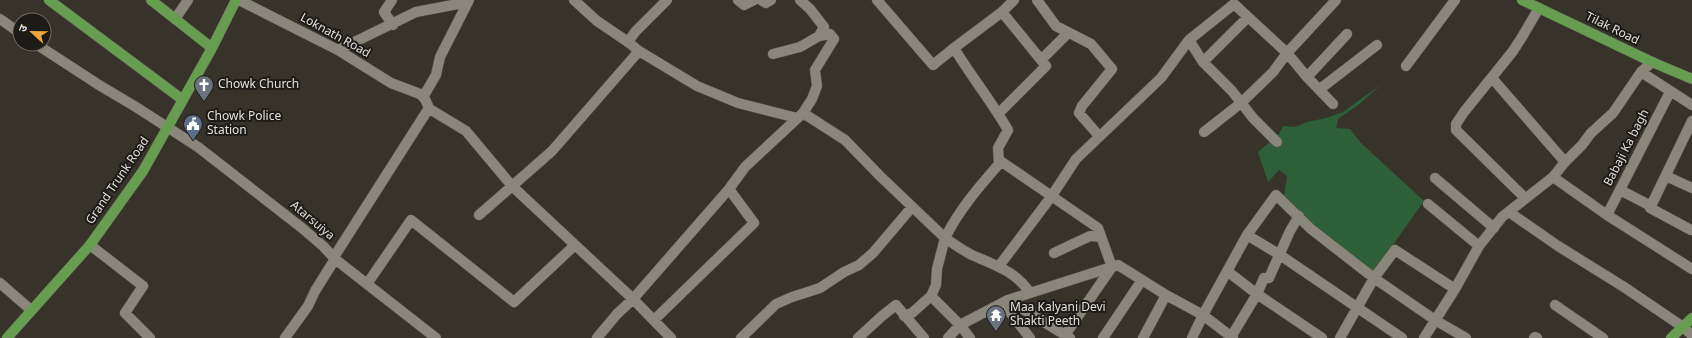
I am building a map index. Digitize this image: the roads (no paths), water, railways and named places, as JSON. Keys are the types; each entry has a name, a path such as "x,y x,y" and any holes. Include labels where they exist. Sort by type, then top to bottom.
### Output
{"main road":[{"path":"49,0 182,100"},
{"path":"151,0 212,48"},
{"name":"Grand Trunk Road","path":"7,338 90,245 143,171 212,48 237,0"},
{"name":"Tilak Road","path":"1522,0 1652,62 1692,79"},
{"path":"1671,338 1692,318"}],"street":[{"path":"175,19 188,0"},
{"name":"Loknath Road","path":"237,0 338,50 391,83 421,96"},
{"path":"392,0 384,12 393,25"},
{"path":"574,0 596,21 639,51 697,86 738,103 800,116 845,140 881,177 945,238 970,254 999,266 1021,280 1030,293"},
{"path":"628,42 635,32 667,0"},
{"path":"738,0 744,5 754,0"},
{"path":"761,0 766,3 771,0"},
{"path":"800,0 810,9 824,27 819,36"},
{"path":"877,0 933,65 1002,12 1014,0"},
{"path":"1037,0 1056,26 1091,44 1112,68 1082,106 1079,113 1099,136"},
{"path":"1406,66 1455,0"},
{"path":"338,50 393,25 416,12 469,1"},
{"path":"469,1 440,57 436,75 421,96 428,108 466,131 512,186 633,299 671,338"},
{"path":"1204,132 1241,103 1273,72 1287,53 1331,2"},
{"path":"999,266 1051,197 1076,159 1161,78 1189,40 1234,4 1247,18 1287,53 1307,77 1333,104"},
{"path":"1525,198 1456,130 1456,124 1522,37 1539,8"},
{"path":"998,114 1046,66 1002,12"},
{"path":"1203,62 1247,18"},
{"path":"0,20 12,28"},
{"path":"1041,60 1068,33"},
{"path":"597,338 729,189 745,167 800,116 812,99 817,86 815,70 834,39 830,34 819,36 800,47 773,54"},
{"path":"1307,77 1347,34"},
{"path":"1189,40 1203,62 1232,91 1277,142"},
{"path":"1320,89 1377,45"},
{"path":"904,316 912,313 931,296 936,284 936,269 945,238 954,219 971,196 999,164 998,148 1008,130 976,84 954,48"},
{"path":"479,215 552,151 639,51"},
{"name":"Atarsuiya","path":"48,52 198,147 302,228 323,246 334,258 436,338"},
{"path":"1424,338 1455,289 1479,246 1502,217 1552,177 1582,145 1591,133 1613,113 1641,72 1652,62"},
{"path":"1641,72 1692,105"},
{"path":"1492,78 1565,162"},
{"name":"Babaji Ka bagh","path":"1607,215 1670,92"},
{"path":"285,338 308,306 334,258 428,108"},
{"path":"1651,206 1692,120"},
{"path":"999,160 1098,228 1112,267"},
{"path":"1666,176 1691,185"},
{"path":"1552,177 1607,215 1692,269"},
{"path":"1435,178 1494,228"},
{"path":"654,320 754,223 729,189"},
{"path":"1620,190 1651,206 1650,208 1691,230"},
{"path":"1192,338 1247,234 1276,195 1311,229 1374,278 1435,320 1466,338"},
{"path":"1428,204 1479,246"},
{"path":"741,338 776,304 820,288 844,272 859,265 873,253 912,207"},
{"path":"1510,212 1558,246 1624,287 1683,327 1692,335"},
{"path":"948,338 960,326 1008,300 1118,265 1166,295 1203,315 1232,337 1257,294 1264,278 1269,278 1290,231 1299,216"},
{"path":"368,284 411,220 514,302 575,245"},
{"path":"1247,234 1402,338"},
{"path":"1054,253 1090,236 1101,236"},
{"path":"90,245 144,286 125,313 150,338"},
{"path":"1340,338 1374,278 1395,250 1455,289"},
{"path":"1008,300 1068,337 1112,267"},
{"path":"1227,271 1257,294 1322,338"},
{"path":"1103,338 1142,280"},
{"path":"0,283 31,310"},
{"path":"1143,338 1166,295"},
{"path":"931,296 970,338"},
{"path":"1008,300 1010,311 1030,338"},
{"path":"858,338 896,305 924,338"},
{"path":"1555,305 1603,338"}],"place":[{"name":"Chowk Church","path":"204,102"},
{"name":"Chowk Police Station","path":"193,141"},
{"name":"Maa Kalyani Devi Shakti Peeth","path":"996,332"}]}
